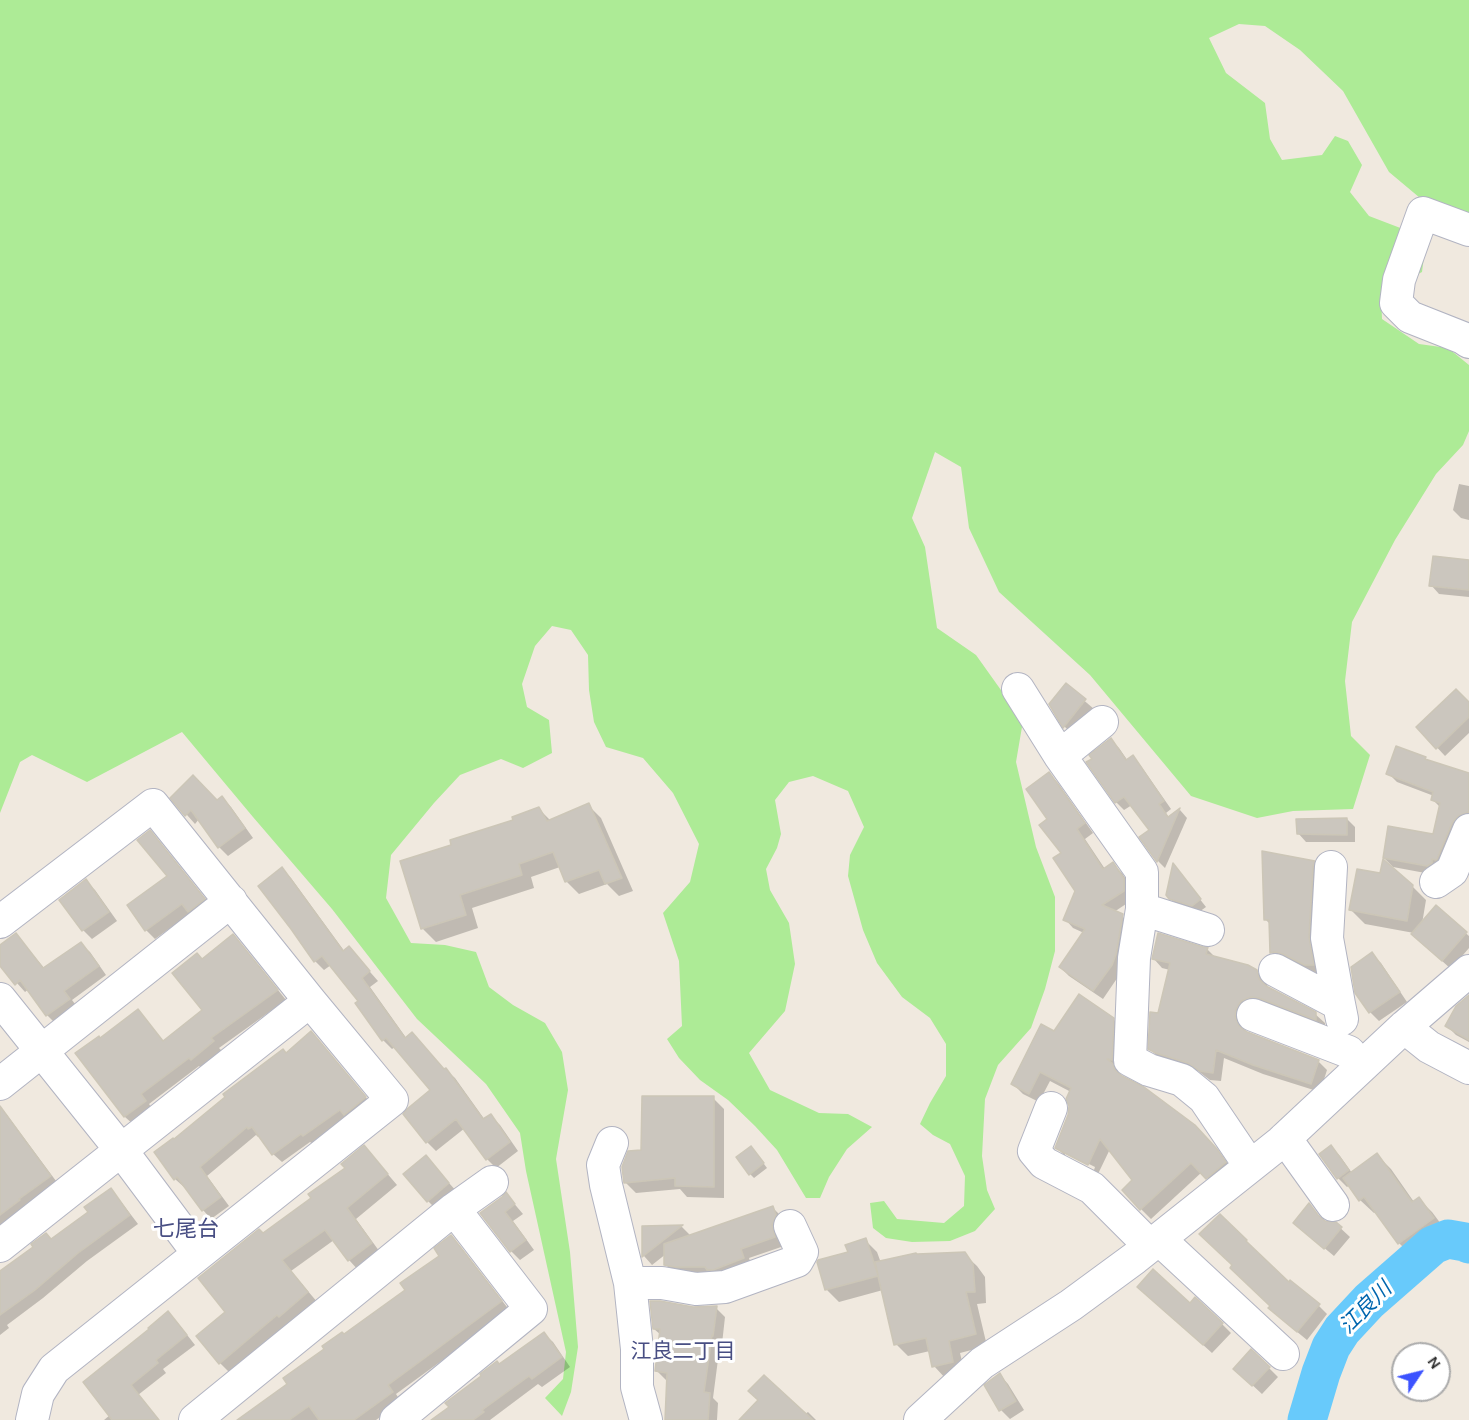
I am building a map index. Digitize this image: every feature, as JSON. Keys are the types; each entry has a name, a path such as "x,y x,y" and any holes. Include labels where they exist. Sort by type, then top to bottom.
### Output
{"street":[{"path":"1469,230 1423,213 1399,280 1395,303 1410,317 1469,342"},
{"path":"1018,689 1060,756 1142,873 1142,909 1134,958 1131,1060 1149,1070 1182,1080 1204,1098 1250,1166"},
{"path":"1060,756 1102,722"},
{"path":"0,922 153,805 392,1100 54,1369 38,1394 32,1420"},
{"path":"1436,882 1452,871 1469,830"},
{"path":"1331,867 1327,938 1339,1004 1355,1059"},
{"path":"0,1084 231,901"},
{"path":"1142,909 1208,930"},
{"path":"1275,970 1339,1004"},
{"path":"920,1420 982,1363 1071,1305 1155,1242 1285,1138 1355,1059 1404,1027 1469,971"},
{"path":"0,999 121,1150 198,1254"},
{"path":"0,1246 310,1001"},
{"path":"1253,1016 1355,1059"},
{"path":"1404,1027 1429,1047 1469,1068"},
{"path":"1051,1108 1034,1151 1044,1163 1092,1188 1283,1354"},
{"path":"1285,1138 1333,1205"},
{"path":"612,1143 603,1165 630,1283 637,1349 637,1387 646,1420"},
{"path":"195,1420 454,1209 492,1182"},
{"path":"396,1420 531,1309 454,1209"},
{"path":"630,1283 662,1283 696,1288 725,1287 797,1261 802,1252 790,1226"}],"green space":[{"path":"0,0 1469,0 1469,221 1426,203 1389,172 1343,91 1300,50 1265,26 1239,24 1209,38 1226,73 1265,103 1270,139 1282,160 1322,155 1335,136 1348,141 1362,165 1350,192 1369,216 1426,241 1422,272 1381,293 1382,319 1419,344 1448,348 1469,365 1469,431 1463,445 1436,474 1395,540 1352,622 1345,681 1351,736 1370,755 1353,809 1293,811 1257,818 1191,796 1090,675 999,592 969,528 961,467 935,452 912,518 925,547 937,628 976,655 1023,721 1016,762 1036,847 1055,897 1055,951 1031,1028 998,1065 985,1099 982,1156 987,1190 995,1209 975,1231 950,1241 912,1242 886,1238 873,1228 870,1203 884,1201 897,1219 944,1223 964,1206 965,1176 950,1144 933,1135 920,1124 946,1076 946,1044 930,1018 902,997 877,963 863,930 848,876 850,855 864,827 848,791 813,776 789,782 775,800 781,834 777,848 766,869 770,890 789,923 795,964 785,1011 749,1053 770,1090 819,1113 848,1114 872,1127 847,1149 829,1177 820,1198 806,1198 777,1150 728,1100 700,1080 679,1058 667,1039 682,1026 679,961 663,913 690,882 699,844 673,793 643,758 606,747 594,722 589,690 588,655 571,630 552,626 535,646 522,684 527,707 549,720 552,753 523,768 501,759 460,775 391,855 386,898 411,943 445,945 476,952 489,987 513,1005 545,1023 562,1052 568,1090 556,1159 570,1252 578,1347 571,1392 562,1416 545,1398 563,1379 566,1352 526,1171 520,1133 486,1084 417,1019 332,909 182,732 87,782 32,755 20,762 0,813"}],"building":[{"path":"1433,556 1469,560 1469,590 1429,586"},
{"path":"1066,683 1086,699 1063,728 1049,704"},
{"path":"1456,689 1469,702 1469,717 1436,749 1416,727"},
{"path":"1111,738 1126,760 1133,755 1164,801 1159,804 1168,817 1180,808 1157,862 1139,837 1149,830 1124,797 1115,803 1086,762 1092,759 1089,755"},
{"path":"1396,746 1426,757 1425,759 1469,773 1469,812 1458,816 1452,823 1437,859 1432,859 1432,863 1427,866 1383,858 1388,826 1433,834 1440,803 1431,800 1433,792 1386,774"},
{"path":"1049,772 1085,823 1077,829 1103,869 1113,862 1124,879 1124,891 1102,905 1123,914 1112,965 1093,991 1059,967 1085,929 1063,920 1075,891 1053,858 1061,853 1039,825 1047,819 1026,789"},
{"path":"193,775 217,800 222,796 245,828 218,848 191,810 185,816 170,798"},
{"path":"589,803 622,878 605,884 599,870 565,882 553,852 519,864 522,875 460,895 466,915 421,929 400,861 451,845 450,840 513,820 512,817 539,807 547,821"},
{"path":"1347,818 1347,835 1297,834 1296,819"},
{"path":"150,830 205,899 188,912 182,904 145,931 127,905 167,876 137,840"},
{"path":"1262,851 1315,861 1309,937 1314,965 1305,965 1283,954 1270,953 1269,920 1264,920"},
{"path":"1383,859 1413,885 1407,921 1349,910 1357,869 1380,873"},
{"path":"1173,863 1201,899 1192,906 1169,899 1166,895"},
{"path":"282,867 343,951 349,946 370,971 362,978 405,1038 412,1032 444,1069 446,1068 483,1119 491,1114 510,1142 486,1160 456,1119 426,1143 403,1114 430,1090 386,1038 382,1041 355,1003 358,1001 322,956 314,962 258,886"},
{"path":"86,879 109,912 82,931 59,900"},
{"path":"1436,905 1467,932 1442,961 1411,934"},
{"path":"16,933 43,968 81,942 99,966 64,991 70,999 46,1016 20,980 15,985 0,966 0,945"},
{"path":"1158,933 1208,947 1206,954 1248,965 1257,970 1259,979 1266,986 1316,1012 1316,1020 1251,997 1241,1001 1236,1009 1235,1017 1239,1026 1247,1032 1319,1060 1311,1084 1216,1050 1213,1073 1200,1071 1188,1063 1148,1049 1150,1012 1158,1013 1170,963 1152,959"},
{"path":"233,934 278,990 211,1038 214,1041 191,1060 189,1058 141,1094 146,1101 124,1117 75,1053 99,1036 100,1038 138,1009 163,1041 202,1010 172,973 197,953 202,959"},
{"path":"1372,952 1400,992 1369,1013 1355,993 1351,967"},
{"path":"1079,994 1114,1018 1112,1060 1107,1059 1113,1064 1115,1070 1144,1087 1195,1125 1226,1162 1206,1179 1191,1163 1140,1210 1122,1190 1132,1180 1100,1139 1088,1165 1055,1148 1068,1115 1069,1106 1066,1099 1071,1088 1040,1072 1029,1094 1011,1084 1041,1024 1054,1031"},
{"path":"1469,995 1469,1040 1445,1026 1456,1006"},
{"path":"311,1031 366,1097 344,1115 340,1110 272,1155 252,1127 248,1129 247,1127 200,1167 221,1197 202,1211 177,1177 174,1180 154,1152 174,1139 225,1097 223,1094 283,1049 286,1053"},
{"path":"642,1096 714,1096 714,1187 675,1186 675,1178 624,1183 622,1167 628,1151 641,1150"},
{"path":"0,1106 51,1176 0,1215"},
{"path":"364,1145 388,1174 347,1208 372,1243 348,1261 325,1230 282,1260 308,1292 219,1364 196,1336 225,1312 198,1278 259,1229 263,1233 311,1198 308,1194 345,1168 341,1164"},
{"path":"1331,1145 1349,1170 1337,1179 1319,1154"},
{"path":"751,1146 764,1163 749,1175 736,1157"},
{"path":"1377,1153 1412,1202 1419,1197 1434,1218 1398,1244 1364,1197 1359,1201 1343,1178"},
{"path":"426,1155 449,1183 427,1202 403,1174"},
{"path":"111,1188 130,1215 0,1315 0,1271 33,1247 31,1244 46,1233 51,1239 88,1212 84,1207"},
{"path":"506,1192 515,1204 505,1212 526,1240 510,1252 480,1213"},
{"path":"1309,1203 1325,1221 1336,1222 1342,1227 1324,1249 1293,1223"},
{"path":"773,1206 776,1215 772,1225 775,1237 741,1249 744,1258 713,1270 707,1270 705,1267 664,1265 664,1244"},
{"path":"1220,1214 1289,1282 1290,1280 1320,1304 1297,1332 1268,1308 1270,1306 1230,1268 1232,1265 1199,1234"},
{"path":"683,1225 642,1257 642,1226"},
{"path":"451,1235 502,1301 388,1385 393,1392 354,1420 319,1420 309,1406 289,1420 237,1420 287,1384 283,1378 324,1349 322,1346 342,1332 344,1334 405,1290 400,1283 439,1256 434,1248"},
{"path":"866,1238 878,1275 875,1262 916,1253 965,1252 973,1264 975,1292 966,1292 976,1334 949,1341 953,1362 932,1367 926,1338 894,1345 878,1276 825,1290 818,1260 848,1252 845,1245"},
{"path":"1153,1269 1190,1303 1195,1297 1223,1323 1203,1345 1137,1287"},
{"path":"650,1301 693,1307 717,1306 704,1392 710,1393 708,1420 665,1420 667,1373 655,1371 660,1329 653,1329"},
{"path":"168,1311 187,1335 156,1360 158,1363 131,1385 159,1420 112,1420 83,1382"},
{"path":"544,1332 562,1357 532,1379 529,1376 482,1410 484,1412 473,1420 431,1420 449,1407 445,1403 481,1376 480,1374 497,1361 499,1364"},
{"path":"1251,1349 1270,1367 1252,1386 1233,1369"},
{"path":"1000,1373 1016,1401 999,1411 984,1385"},
{"path":"764,1375 813,1420 739,1420 758,1400 748,1391"}],"waterway":[{"name":"江良川","path":"1307,1420 1331,1347 1342,1330 1369,1301 1433,1245 1448,1239 1469,1244"}],"district":[{"name":"七尾台","path":"186,1230"},
{"name":"江良二丁目","path":"683,1352"}]}
